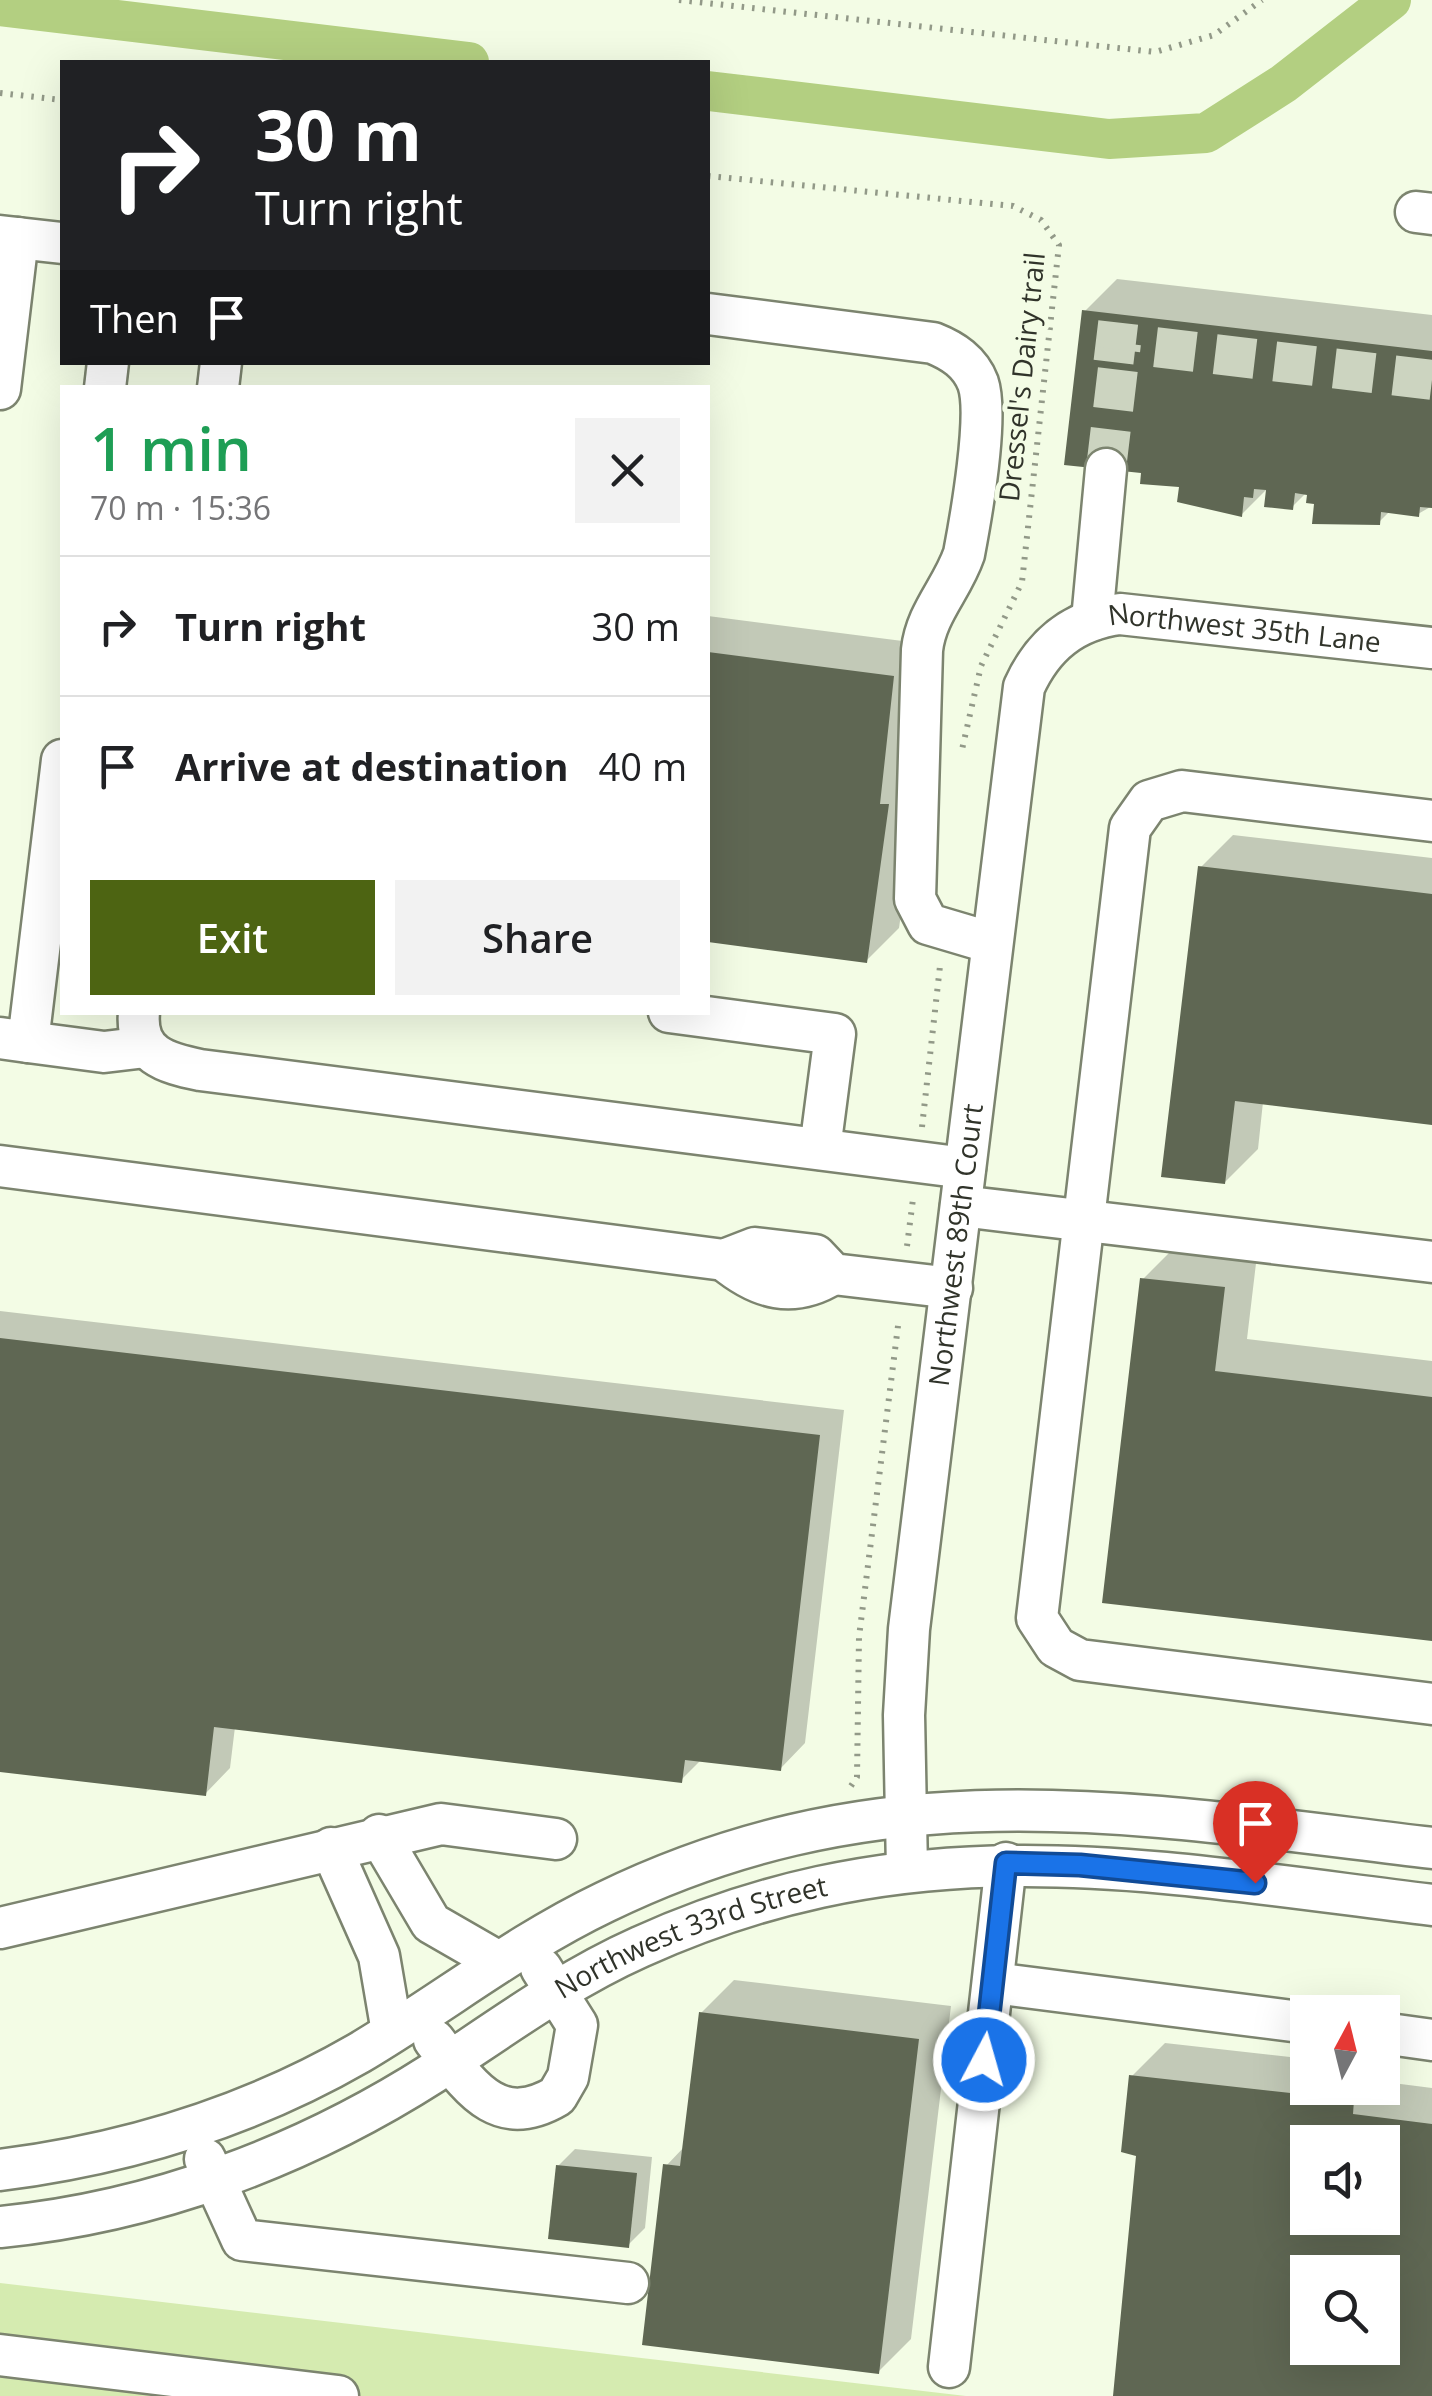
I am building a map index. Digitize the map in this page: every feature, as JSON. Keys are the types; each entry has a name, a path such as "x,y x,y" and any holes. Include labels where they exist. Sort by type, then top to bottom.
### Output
{"street":[{"path":"0,389 9,237 60,243"},
{"path":"710,314 933,343 964,362 978,384 982,408 964,554 958,573 928,618 922,650 915,899 928,924 992,943"},
{"path":"1077,628 1097,539 1106,469"},
{"name":"Northwest 35th Lane","path":"1077,628 1146,614 1432,648"},
{"name":"Northwest 89th Court","path":"907,1870 904,1814 909,1628 1019,706 1033,666 1046,648 1077,628"},
{"path":"60,772 14,1040 104,1052 143,1030 164,1062 200,1070 820,1148 1083,1221 1432,1262"},
{"path":"1432,820 1182,791 1149,801 1138,813 1126,842 1037,1609 1046,1637 1080,1660 1432,1704"},
{"path":"692,1015 836,1034 820,1148"},
{"path":"0,1166 724,1260 755,1248 814,1256 833,1274 952,1288"},
{"name":"Northwest 33rd Street","path":"0,2170 114,2150 192,2128 277,2095 404,2024 511,1953 606,1901 696,1864 806,1832 904,1814 981,1808 1081,1809 1432,1848"},
{"path":"0,1928 378,1835 441,1824 556,1838"},
{"path":"331,1848 404,2024 450,2060 485,2100 504,2107 541,2106 558,2096 568,2077 576,2025 557,1990 511,1953 430,1923 378,1835"},
{"path":"950,2367 1006,1863"},
{"name":"Northwest 33rd Street","path":"0,2227 124,2207 214,2180 339,2126 557,1990 637,1948 731,1911 802,1890 907,1870 1006,1863 1149,1871 1432,1904"},
{"path":"993,1983 1290,2022"},
{"path":"1400,2036 1432,2040"},
{"path":"192,2128 242,2240 628,2283"},
{"path":"0,2355 338,2396"}],"path":[{"path":"679,0 1155,52 1214,35 1262,0"},
{"path":"0,93 60,100"},
{"name":"Dressel's Dairy trail","path":"710,176 1024,209 1048,227 1059,244 1060,264 1022,582 981,666 960,766"},
{"path":"920,1137 941,956"},
{"path":"910,1224 915,1187"},
{"path":"851,1786 856,1777 859,1637 894,1361"}],"green space":[{"path":"0,2283 966,2396 0,2396"}],"building":[{"path":"1082,310 1432,351 1432,508 1420,507 1419,517 1381,512 1380,525 1312,524 1314,504 1306,503 1307,495 1295,493 1293,510 1264,507 1266,490 1254,489 1253,498 1244,497 1242,517 1177,502 1179,487 1140,484 1141,473 1064,465"},
{"path":"710,652 894,676 880,804 889,804 867,963 710,942"},
{"path":"1198,866 1432,894 1432,1125 1235,1101 1225,1184 1161,1177"},
{"path":"1140,1278 1225,1287 1215,1371 1432,1397 1432,1641 1102,1603"},
{"path":"0,1338 820,1435 781,1771 685,1760 682,1783 214,1727 206,1796 0,1772"},
{"path":"699,2012 919,2039 879,2374 642,2345 663,2164 680,2166"},
{"path":"1129,2075 1290,2093 1290,2105 1354,2105 1353,2114 1432,2124 1432,2396 1113,2396 1136,2156 1121,2152"},
{"path":"556,2165 637,2173 629,2248 548,2239"}],"waterway":[{"path":"710,91 1109,139 1206,133 1283,84 1391,0"},
{"path":"0,6 452,60"}],"tunnel":[{"path":"1096,340 1432,380"},
{"path":"1106,469 1121,343"}],"route":[{"path":"984,2060 1006,1863 1080,1865 1255,1883"}]}
